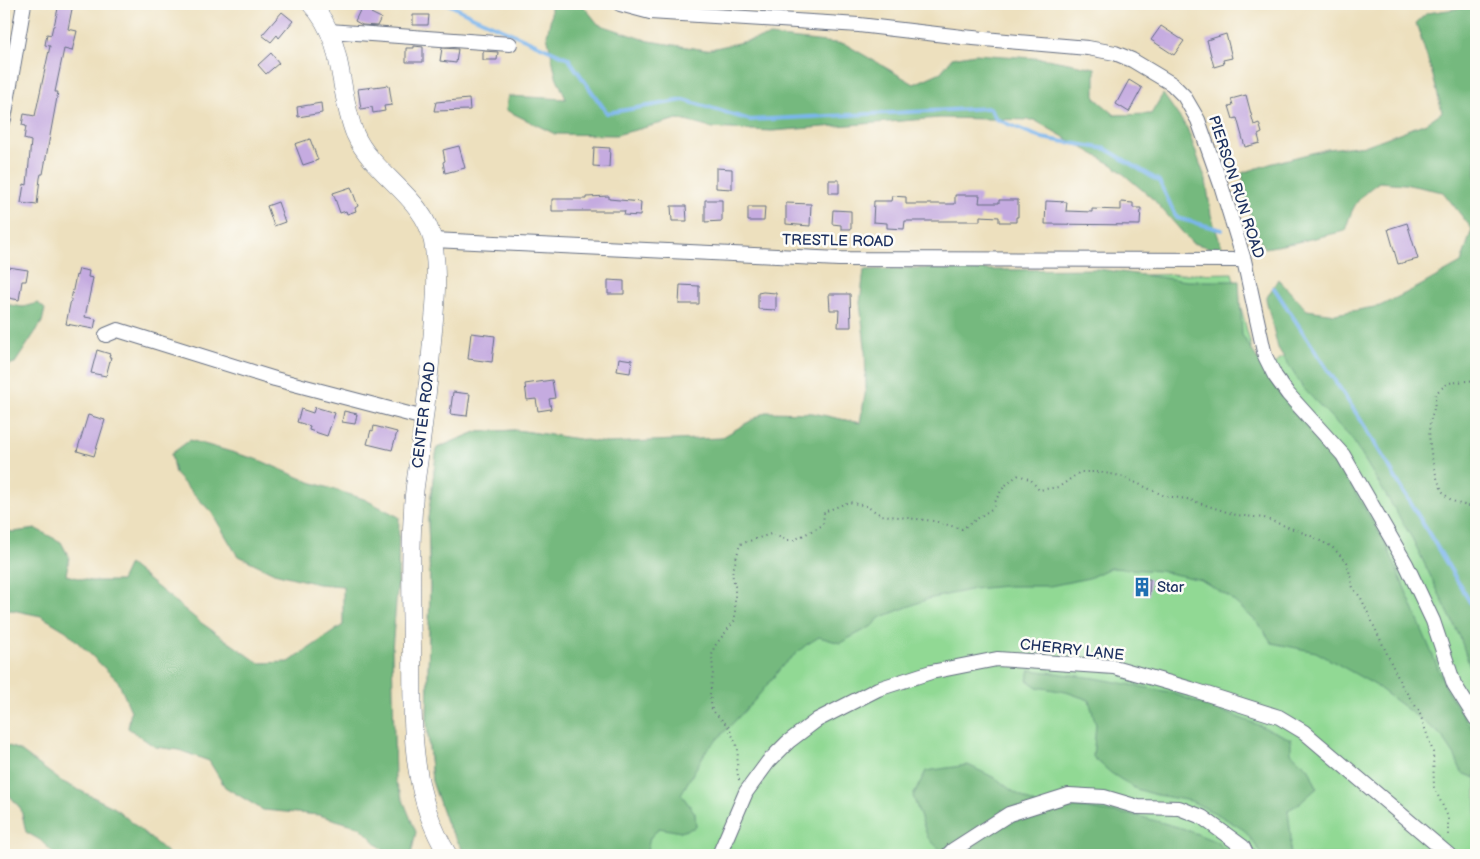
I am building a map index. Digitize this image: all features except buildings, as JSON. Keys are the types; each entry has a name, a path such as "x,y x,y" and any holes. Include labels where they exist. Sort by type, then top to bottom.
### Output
{"main road":[{"name":"CENTER ROAD","path":"311,4 329,31 340,61 349,113 356,134 368,157 413,203 433,240 436,269 434,318 413,509 411,602 413,730 416,769 421,794 429,818 448,855"}],"street":[{"path":"4,118 24,4"},
{"name":"PIERSON RUN ROAD","path":"620,4 650,12 859,25 962,37 1088,48 1115,53 1132,60 1172,84 1184,96 1198,120 1221,185 1244,260 1265,356 1275,376 1288,394 1343,455 1406,564 1433,621 1454,684 1476,719"},
{"path":"329,31 510,44"},
{"name":"TRESTLE ROAD","path":"433,240 840,259 1244,260"},
{"path":"106,335 118,330 275,378 424,418"},
{"name":"CHERRY LANE","path":"719,855 746,792 768,762 788,742 817,720 878,689 930,672 996,659 1114,667 1279,717 1304,732 1449,855"},
{"path":"948,855 1009,814 1069,795 1104,797 1138,808 1179,808 1202,817 1243,847 1247,855"}],"path":[{"path":"1476,380 1448,383 1436,393 1430,423 1429,448 1444,494 1460,505 1470,506 1476,516"},
{"path":"743,799 737,771 738,748 728,726 712,710 710,695 714,647 735,620 736,586 732,574 740,544 771,534 794,540 823,525 824,512 849,502 866,506 881,515 934,521 962,529 993,508 996,497 1008,482 1019,475 1031,480 1040,490 1059,487 1080,472 1098,472 1121,476 1165,496 1187,499 1236,515 1264,518 1310,535 1332,547 1346,562 1353,588 1361,598 1402,686 1419,711 1428,736 1433,752 1434,787 1448,817 1449,855"}],"green space":[{"path":"551,4 582,4 598,24 649,41 706,50 770,36 845,44 914,84 941,72 952,58 975,54 1047,59 1095,68 1095,98 1115,115 1151,114 1163,94 1187,128 1206,180 1211,215 1223,251 1192,243 1154,200 1113,165 1034,120 940,118 772,131 711,128 678,119 616,135 555,134 506,110 508,96 566,99 556,76 547,35 551,17"},
{"path":"1476,6 1476,685 1460,637 1412,538 1352,439 1303,388 1278,348 1266,299 1278,279 1307,310 1335,314 1380,306 1461,263 1472,229 1443,192 1404,184 1379,182 1357,203 1345,231 1265,248 1252,221 1242,173 1327,149 1367,145 1426,123 1442,112 1416,23 1427,13"},
{"path":"909,268 996,270 1098,269 1187,281 1239,281 1242,335 1292,411 1332,454 1387,546 1448,692 1476,735 1476,778 1462,773 1455,756 1441,735 1375,685 1316,652 1272,643 1259,624 1229,597 1201,580 1160,571 1110,568 1089,578 1050,586 1005,586 974,589 928,599 879,618 874,625 840,643 819,637 806,645 784,664 754,701 706,751 681,794 695,813 696,827 681,832 659,828 650,838 646,855 466,855 447,824 432,781 427,722 430,587 428,519 437,448 476,432 516,430 607,443 721,438 766,412 813,413 860,423 866,389 865,346 860,303 864,270"},
{"path":"1476,269 1476,855 466,855 447,824 432,781 427,722 430,587 428,519 437,448 476,432 516,430 908,489 882,281 1232,273 1259,377 1283,357"},
{"path":"38,303 45,309 42,322 15,363 4,366 4,304 23,307"},
{"path":"190,440 259,460 310,482 364,499 399,517 398,580 392,649 395,780 416,832 411,855 383,850 360,827 319,815 263,810 225,787 209,761 179,750 155,747 128,728 131,711 118,681 66,631 41,616 12,610 4,611 4,530 13,532 36,529 61,542 69,557 66,575 90,581 121,581 129,564 200,622 259,663 289,662 343,625 343,586 318,584 274,573 237,555 212,513 175,474 171,454"},
{"path":"1030,670 1095,678 1169,692 1291,739 1291,753 1309,769 1317,788 1299,804 1288,810 1291,837 1290,855 1263,855 1244,830 1219,815 1191,801 1136,789 1111,773 1093,757 1096,725 1089,700 1066,692 1037,687 1027,680"},
{"path":"4,744 19,750 61,781 115,808 170,855 55,855 40,840 26,832 21,809 4,789"},
{"path":"968,765 997,779 1011,790 1046,811 1075,807 1138,816 1185,829 1217,842 1230,855 945,855 928,838 913,796 926,771"}],"waterway":[{"path":"448,4 568,58 607,113 684,100 750,120 990,108 996,119 1042,138 1106,149 1159,181 1177,218 1222,230"},
{"path":"1274,288 1362,422 1476,612"}],"place":[{"name":"Star","path":"1142,587"}]}
